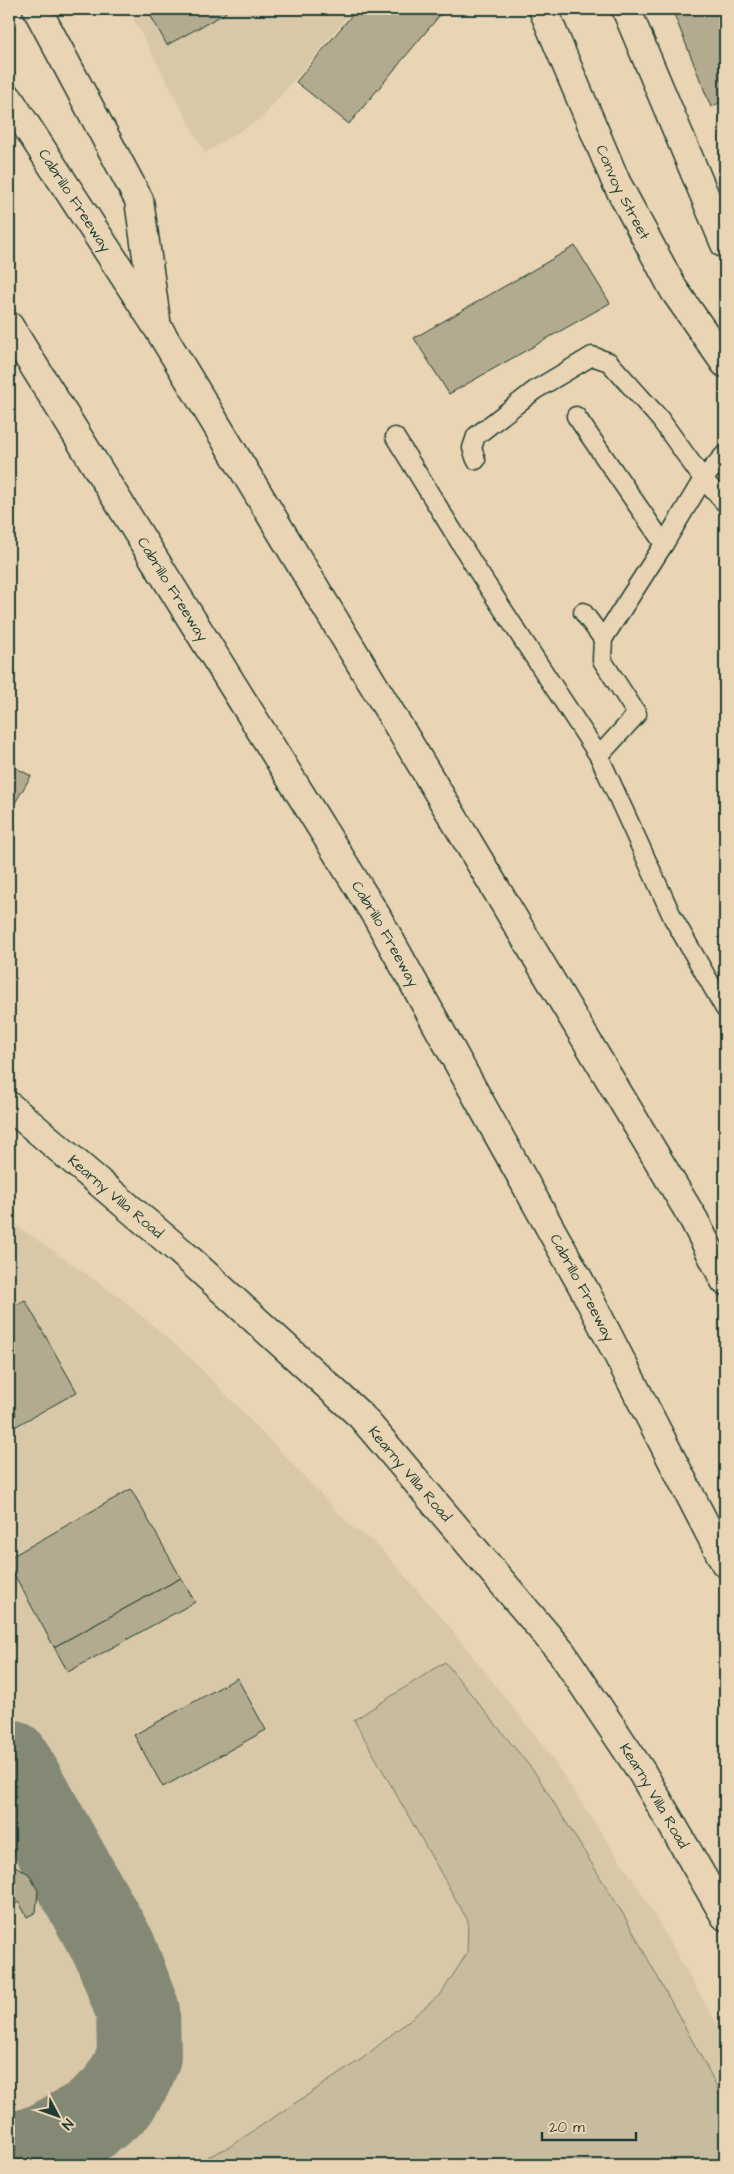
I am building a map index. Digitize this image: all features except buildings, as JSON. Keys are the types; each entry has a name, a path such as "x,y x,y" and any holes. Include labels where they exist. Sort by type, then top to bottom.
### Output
{"main road":[{"path":"37,9 139,200 158,328"},
{"name":"Convoy Street","path":"543,9 613,175 674,290 725,363"},
{"path":"626,9 725,244"},
{"name":"Cabrillo Freeway","path":"9,99 158,328 694,1220 725,1281"},
{"name":"Cabrillo Freeway","path":"9,326 377,917 584,1289 725,1564"},
{"name":"Kearny Villa Road","path":"9,1106 180,1251 361,1416 562,1653 641,1771 725,1916"}],"lane":[{"path":"476,460 472,448 476,436 535,390 592,356 609,362 660,420 704,479 725,503"},
{"path":"576,416 664,544"},
{"path":"395,437 477,570 599,756 673,918 725,1009"},
{"path":"599,756 637,714 602,660 603,639 704,479 725,454"},
{"path":"583,612 603,639"}],"shaded area":[{"path":"128,9 354,9 263,117 205,153"},
{"path":"9,1220 122,1299 194,1361 353,1528 374,1541 447,1624 545,1748 643,1895 725,2038 725,2165 9,2165"},
{"path":"445,1662 536,1774 625,1917 711,2075 725,2106 725,2165 191,2165 229,2147 363,2058 441,1994 467,1953 468,1921 354,1720"}],"taxiway":[{"path":"9,1761 115,1950 138,2011 139,2056 132,2073 116,2099 90,2120 47,2144 9,2157"}]}
